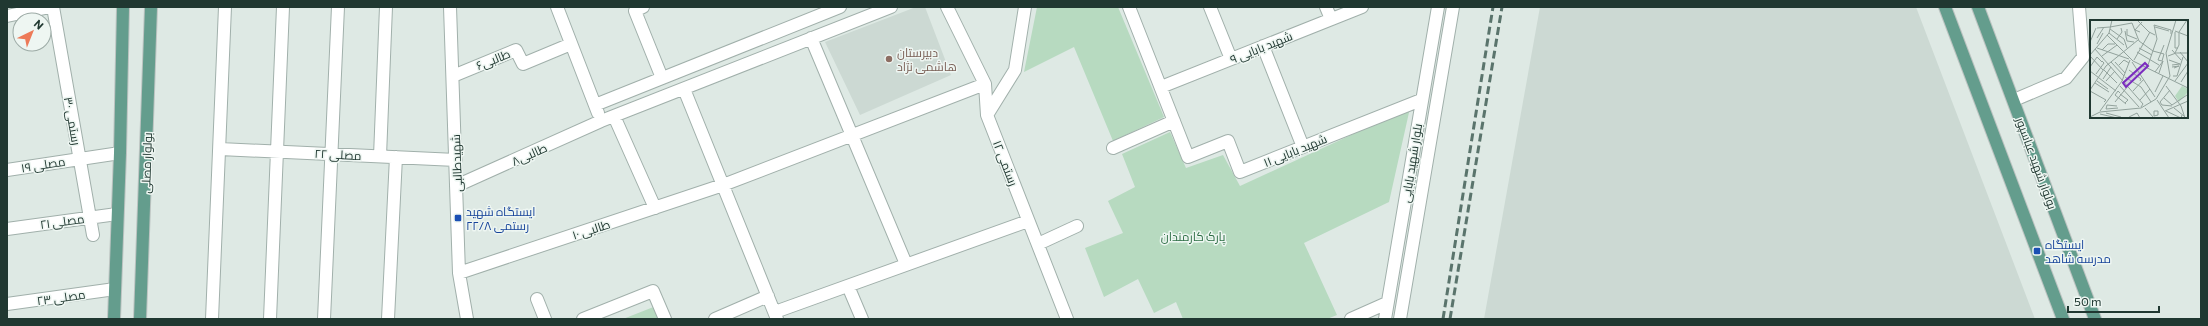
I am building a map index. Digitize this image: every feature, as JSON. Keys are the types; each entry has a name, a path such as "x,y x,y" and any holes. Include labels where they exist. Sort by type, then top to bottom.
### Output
{"main road":[{"path":"114,319 120,153 123,7"},
{"name":"بولوار مصلی","path":"140,319 151,7"},
{"path":"1945,7 2063,319"},
{"name":"بولوار شهید عباسپور","path":"1978,7 2096,319"}],"street":[{"path":"7,16 51,7"},
{"name":"رستمی ۳۰","path":"51,7 93,235"},
{"path":"212,319 225,7"},
{"path":"270,319 283,7"},
{"path":"324,319 338,7"},
{"path":"380,156 386,7"},
{"name":"شهیدطالبی","path":"450,7 459,273 467,319"},
{"path":"557,7 601,121"},
{"path":"643,7 635,11 662,78"},
{"path":"595,105 840,7"},
{"name":"طالبی۸","path":"456,186 601,121 891,7"},
{"path":"947,7 985,84"},
{"path":"987,115 1015,70 1025,7"},
{"path":"1113,148 1174,121 1129,7"},
{"path":"1210,7 1231,59"},
{"path":"1326,7 1331,20"},
{"name":"شهید بابایی ۹","path":"1160,87 1362,7"},
{"name":"بلوار شهید بابایی","path":"1385,319 1438,7"},
{"name":"بلوار شهید بابایی","path":"1400,319 1453,7"},
{"path":"2014,100 2066,78 2083,57 2079,7"},
{"path":"811,38 906,264"},
{"name":"طالبی۶","path":"453,76 516,50 523,64 571,44"},
{"path":"1263,46 1302,147"},
{"name":"رستمی ۱۲","path":"985,84 987,115 1067,319"},
{"name":"طالبی ۱۰","path":"459,273 723,185 985,84"},
{"path":"684,89 776,316 848,286 1028,220"},
{"name":"شهید بابایی ۱۱","path":"1174,121 1188,157 1228,141 1240,172 1421,100"},
{"path":"614,116 655,208"},
{"name":"مصلی ۲۲","path":"220,149 456,160"},
{"name":"مصلی ۱۹","path":"7,170 120,153"},
{"path":"388,319 396,157"},
{"name":"مصلی ۲۱","path":"7,229 117,214"},
{"path":"1038,244 1077,226"},
{"path":"848,286 862,319"},
{"name":"مصلی ۲۳","path":"7,304 115,290"},
{"path":"583,319 653,291 666,319"},
{"path":"715,319 768,296"},
{"path":"537,299 545,319"},
{"path":"1351,319 1388,303"}],"shaded area":[{"name":"دبیرستان هاشمی نژاد","path":"916,7 925,7 951,75 860,115 825,42"},
{"path":"1540,7 1916,7 2035,319 1484,319"}],"green space":[{"path":"1037,7 1118,7 1164,117 1113,141 1074,47 1024,72"},
{"name":"پارک کارمندان","path":"1410,108 1389,202 1304,243 1337,315 1327,319 1183,319 1176,302 1154,313 1138,279 1104,297 1085,248 1123,233 1108,201 1135,187 1122,154 1170,132 1186,168 1223,155 1240,186"},
{"path":"656,306 661,319 623,319"}],"railway":[{"path":"1443,319 1493,7"},
{"path":"1450,319 1502,7"}],"place":[{"name":"دبیرستان هاشمی نژاد","path":"889,59"},
{"name":"ایستگاه شهید رستمی ۲۲/۸","path":"458,218"},
{"name":"ایستگاه مدرسه شاهد","path":"2037,251"}]}
